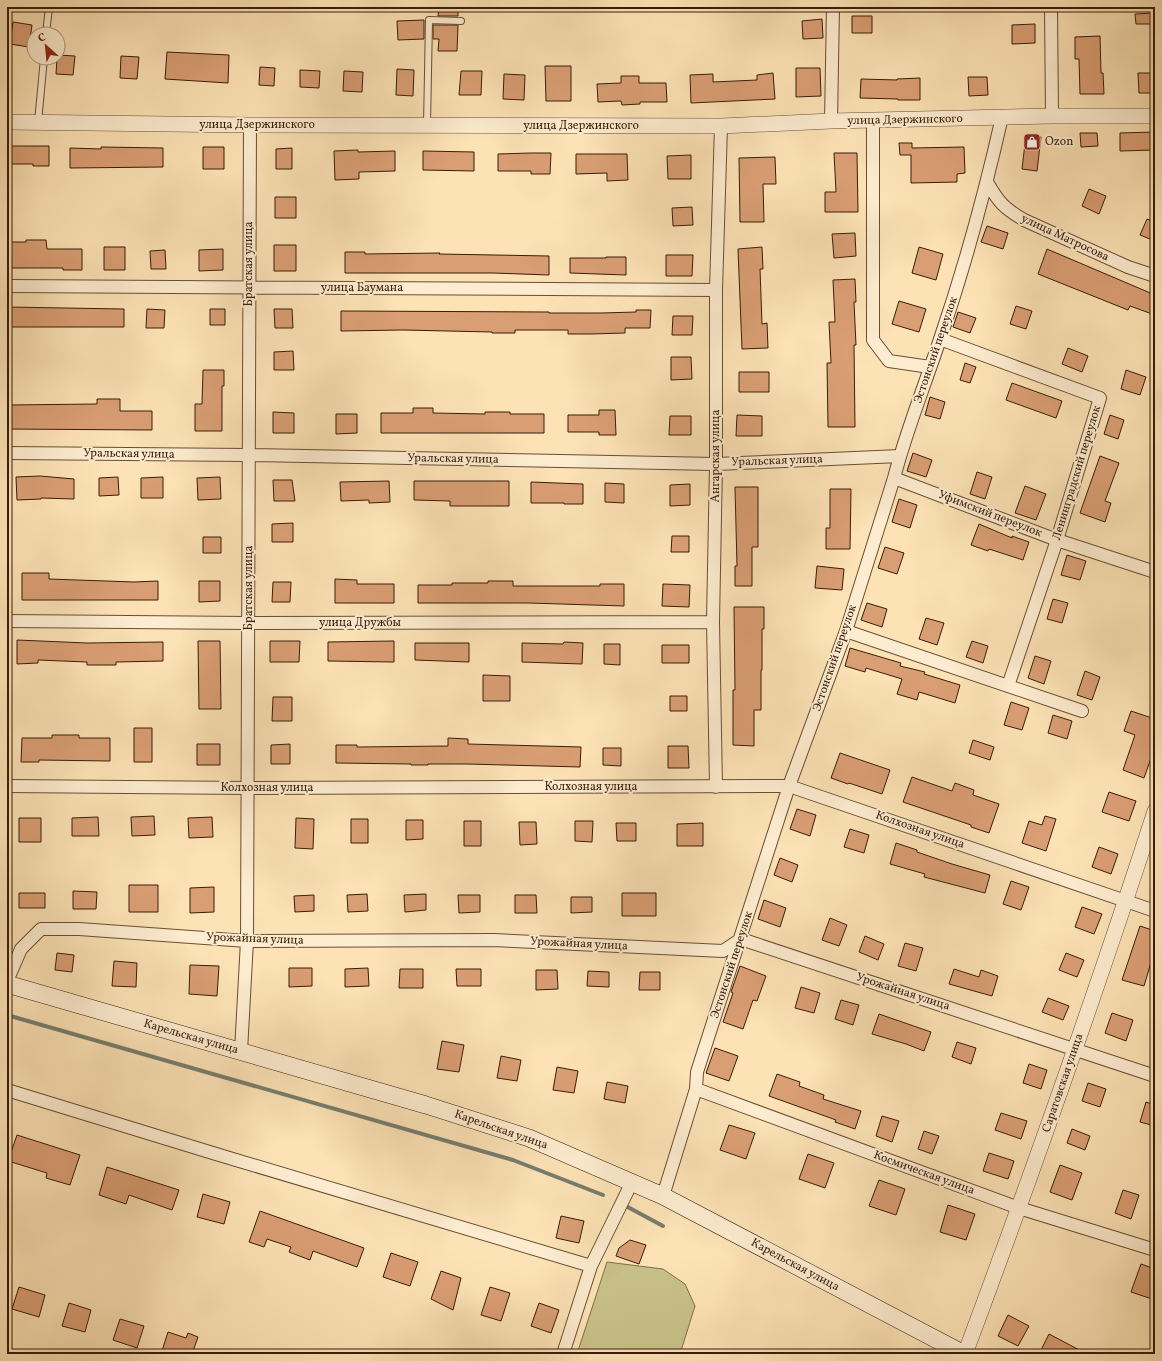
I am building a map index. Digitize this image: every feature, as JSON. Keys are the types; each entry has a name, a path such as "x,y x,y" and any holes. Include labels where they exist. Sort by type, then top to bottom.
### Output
{"main road":[{"name":"Карельская улица","path":"7,982 241,1052 426,1105 529,1138 663,1196 965,1354"}],"street":[{"path":"831,121 833,7"},
{"path":"1051,7 1052,116"},
{"name":"улица Дзержинского","path":"7,122 250,125 721,126 831,121 1002,117 1155,116"},
{"name":"Эстонский переулок","path":"663,1196 696,1089 697,1072 789,786 846,631 900,456 968,253 987,182 1002,117"},
{"path":"873,121 873,340 889,361 930,368"},
{"name":"Братская улица","path":"241,1052 247,941 250,125"},
{"name":"Ангарская улица","path":"716,787 713,622 716,464 716,290 721,126"},
{"name":"улица Матросова","path":"987,182 996,199 1009,211 1024,220 1128,266 1155,276"},
{"name":"улица Баумана","path":"7,286 716,290"},
{"name":"Ленинградский переулок","path":"940,339 1100,398 1057,540 1008,686"},
{"name":"Уральская улица","path":"7,453 248,455 716,464 900,456"},
{"name":"Уфимский переулок","path":"894,478 1057,540 1155,572"},
{"name":"улица Дружбы","path":"7,622 713,622"},
{"path":"846,631 1082,711"},
{"name":"Колхозная улица","path":"7,786 248,788 789,786 1155,911"},
{"name":"Саратовская улица","path":"965,1354 1019,1208 1126,901 1155,811"},
{"name":"Урожайная улица","path":"7,982 21,949 41,929 79,929 247,941 494,940 722,951 741,939 1155,1076"},
{"name":"Космическая улица","path":"696,1089 1019,1208 1155,1250"},
{"path":"7,1090 591,1266"},
{"path":"563,1354 591,1266 632,1182"}],"lane":[{"path":"47,26 49,7"},
{"path":"427,125 429,20 461,20"},
{"path":"38,122 43,66"}],"shaded area":[{"path":"607,1262 663,1269 685,1284 695,1306 680,1354 577,1354"}],"building":[{"path":"439,7 458,7 458,16 438,16"},
{"path":"1155,13 1155,24 1136,24 1135,14"},
{"path":"852,16 872,16 872,33 852,33"},
{"path":"822,19 823,38 803,39 802,21"},
{"path":"424,20 424,39 398,40 397,21"},
{"path":"13,22 32,25 26,26 26,47 10,44"},
{"path":"1035,24 1035,43 1012,44 1012,25"},
{"path":"433,25 458,25 457,51 438,51 439,39 433,39"},
{"path":"1100,36 1101,73 1103,73 1104,94 1080,94 1079,59 1075,59 1075,37"},
{"path":"167,52 229,55 228,83 165,79"},
{"path":"66,55 75,56 73,75 56,74 56,66 66,66"},
{"path":"121,56 139,57 137,79 120,78"},
{"path":"545,66 571,66 571,101 546,101"},
{"path":"260,67 275,68 274,86 259,85"},
{"path":"796,68 820,68 821,96 796,97"},
{"path":"397,69 414,70 413,96 396,95"},
{"path":"300,70 320,71 319,88 300,87"},
{"path":"344,71 363,72 362,92 343,91"},
{"path":"461,71 482,71 481,95 459,95"},
{"path":"773,73 775,99 691,103 690,75 713,74 713,82 757,80 757,75"},
{"path":"1138,73 1154,73 1154,93 1139,93"},
{"path":"504,74 525,75 524,100 503,99"},
{"path":"621,76 639,76 639,83 666,83 667,102 640,102 640,104 622,105 621,101 598,102 597,84 621,83"},
{"path":"968,77 987,77 988,95 969,96"},
{"path":"920,78 920,100 860,98 861,79 897,80"},
{"path":"1155,132 1155,150 1120,151 1120,133"},
{"path":"1080,133 1097,133 1098,146 1081,147"},
{"path":"1026,135 1041,137 1037,171 1022,169"},
{"path":"899,143 912,143 912,148 964,147 965,173 957,174 957,182 911,183 911,155 900,155"},
{"path":"7,146 49,146 49,166 33,166 33,164 7,164"},
{"path":"101,147 163,148 163,167 70,168 70,148 101,149"},
{"path":"203,147 224,147 224,169 203,169"},
{"path":"292,148 292,169 276,169 276,149"},
{"path":"358,150 358,152 395,151 395,171 359,172 359,179 335,180 334,151"},
{"path":"423,151 474,152 474,171 423,170"},
{"path":"551,153 550,174 531,174 531,171 498,171 498,154"},
{"path":"834,153 857,153 858,212 825,212 825,192 836,192"},
{"path":"576,154 627,154 628,180 607,181 607,173 576,174"},
{"path":"691,155 691,179 668,179 667,156"},
{"path":"775,157 776,184 763,184 764,222 740,222 739,158"},
{"path":"1089,189 1106,196 1099,214 1082,206"},
{"path":"275,197 296,197 296,218 275,218"},
{"path":"692,207 693,225 673,226 672,208"},
{"path":"1147,219 1155,222 1155,241 1140,235"},
{"path":"987,226 1008,233 1003,249 981,242"},
{"path":"855,233 856,256 834,258 832,234"},
{"path":"26,240 46,240 47,249 82,249 82,270 63,270 63,268 7,268 7,242 26,242"},
{"path":"274,245 296,245 296,271 274,271"},
{"path":"104,247 125,247 125,270 104,270"},
{"path":"762,247 763,269 760,269 762,324 767,323 768,348 742,349 738,249"},
{"path":"919,247 943,254 936,280 912,273"},
{"path":"223,249 223,270 199,271 199,250"},
{"path":"1047,249 1155,295 1155,315 1130,306 1128,310 1038,274"},
{"path":"165,250 166,269 151,269 150,251"},
{"path":"345,252 365,252 365,254 440,253 439,254 549,256 549,275 493,273 345,273"},
{"path":"666,255 693,255 692,276 666,276"},
{"path":"626,257 626,275 570,273 570,258"},
{"path":"855,279 855,427 828,427 827,363 831,363 829,322 835,322 833,280"},
{"path":"899,301 926,309 919,332 892,324"},
{"path":"1016,306 1032,311 1026,329 1010,324"},
{"path":"7,307 124,309 124,327 7,327"},
{"path":"147,309 165,310 164,328 146,328"},
{"path":"210,309 225,309 225,325 210,325"},
{"path":"274,309 292,309 293,328 275,328"},
{"path":"636,310 651,310 650,328 625,328 625,333 591,334 568,334 568,330 515,330 515,333 403,330 341,331 341,311 601,313 636,312"},
{"path":"958,312 976,318 970,333 953,327"},
{"path":"673,316 693,316 692,335 672,335"},
{"path":"1068,348 1088,356 1082,372 1062,364"},
{"path":"293,351 294,370 274,370 274,352"},
{"path":"671,357 691,357 692,379 671,380"},
{"path":"965,363 976,367 970,383 960,380"},
{"path":"203,370 224,370 224,386 222,386 222,431 195,431 195,404 202,404"},
{"path":"1126,370 1146,377 1140,395 1121,389"},
{"path":"739,372 769,372 769,392 739,392"},
{"path":"1012,383 1062,401 1056,418 1006,400"},
{"path":"930,397 945,402 940,419 925,415"},
{"path":"97,399 120,399 120,411 152,411 152,430 7,429 7,405 97,404"},
{"path":"413,408 433,408 433,413 485,414 485,412 510,412 510,414 544,414 544,433 381,433 381,413 413,413"},
{"path":"599,410 615,410 616,435 599,435 599,432 568,432 568,415 599,415"},
{"path":"273,412 294,413 294,433 273,433"},
{"path":"336,414 357,414 357,433 336,434"},
{"path":"737,415 762,416 762,436 736,436"},
{"path":"1110,415 1124,420 1118,439 1104,434"},
{"path":"670,416 691,416 691,435 669,435"},
{"path":"913,453 932,460 926,477 907,471"},
{"path":"1100,456 1119,463 1105,501 1111,503 1105,522 1080,513"},
{"path":"977,472 992,477 985,499 970,494"},
{"path":"40,476 74,479 74,499 41,498 17,500 16,477"},
{"path":"118,477 119,495 99,496 99,478"},
{"path":"163,477 163,498 141,498 141,478"},
{"path":"220,477 221,499 198,500 197,478"},
{"path":"273,480 292,480 295,501 274,501"},
{"path":"389,481 390,502 369,503 369,500 341,501 340,482"},
{"path":"414,481 509,481 509,506 450,506 450,501 414,500"},
{"path":"531,482 583,484 583,504 531,503"},
{"path":"605,483 624,484 624,503 605,502"},
{"path":"690,484 690,505 670,506 670,485"},
{"path":"1025,486 1046,494 1036,520 1015,513"},
{"path":"735,487 758,487 758,547 752,547 752,586 735,586 735,566 737,566"},
{"path":"830,489 851,489 850,549 826,549 826,528 830,528"},
{"path":"899,499 917,505 910,528 892,522"},
{"path":"293,523 293,542 272,542 272,524"},
{"path":"979,524 1012,538 1012,536 1029,542 1023,560 971,545"},
{"path":"672,536 689,536 689,552 671,552"},
{"path":"203,537 221,537 221,553 203,553"},
{"path":"885,547 904,553 897,574 878,568"},
{"path":"1067,555 1086,561 1080,580 1061,575"},
{"path":"817,566 844,569 842,590 815,588"},
{"path":"22,573 49,573 49,579 134,582 158,581 158,600 22,600"},
{"path":"335,579 357,580 357,584 394,584 394,603 335,603"},
{"path":"199,581 220,581 220,601 199,602"},
{"path":"488,581 513,581 513,586 600,586 600,584 624,584 624,606 529,603 418,603 418,585 488,583"},
{"path":"273,582 291,582 290,602 272,602"},
{"path":"663,584 690,585 689,607 662,606"},
{"path":"1053,599 1068,603 1062,623 1047,619"},
{"path":"867,603 887,609 882,627 861,620"},
{"path":"734,607 764,607 764,629 762,629 761,710 754,710 754,746 733,745 733,690 735,690"},
{"path":"926,618 944,623 937,645 919,639"},
{"path":"17,640 87,643 163,642 163,661 116,662 116,665 87,665 87,662 38,660 38,663 17,664"},
{"path":"198,641 220,641 221,709 199,709"},
{"path":"270,641 300,641 299,662 270,662"},
{"path":"394,641 394,662 328,661 328,642"},
{"path":"972,641 988,646 983,663 966,657"},
{"path":"564,642 583,643 582,664 522,662 522,643 563,644"},
{"path":"415,643 469,643 469,662 415,660"},
{"path":"604,644 620,644 620,665 604,664"},
{"path":"662,645 689,645 689,663 662,663"},
{"path":"850,648 901,663 900,666 925,672 924,674 960,685 955,703 919,692 917,700 897,694 902,679 866,668 865,672 845,666"},
{"path":"1035,656 1051,661 1044,684 1028,678"},
{"path":"1085,671 1100,677 1092,700 1077,695"},
{"path":"483,675 510,676 510,701 483,701"},
{"path":"670,696 687,696 687,711 670,711"},
{"path":"273,697 292,697 292,721 272,721"},
{"path":"1011,702 1029,708 1022,730 1004,725"},
{"path":"1131,711 1155,719 1155,747 1144,778 1123,770 1135,735 1124,731"},
{"path":"1053,715 1072,721 1067,739 1048,733"},
{"path":"134,728 152,728 152,762 134,762"},
{"path":"52,735 79,735 79,738 110,738 110,761 39,760 39,762 21,762 22,738 52,738"},
{"path":"448,738 468,739 468,744 581,747 580,767 336,763 336,745 357,745 357,747 448,746"},
{"path":"973,740 994,747 990,760 969,753"},
{"path":"197,744 220,744 220,765 197,765"},
{"path":"290,744 290,764 271,764 271,745"},
{"path":"668,746 688,746 689,768 668,768"},
{"path":"603,748 621,748 621,766 603,765"},
{"path":"840,753 890,770 882,794 831,778"},
{"path":"912,777 952,791 955,783 974,790 973,795 999,804 989,833 971,827 971,825 903,802"},
{"path":"1109,792 1136,801 1129,821 1102,812"},
{"path":"797,809 816,815 810,836 790,829"},
{"path":"154,816 155,835 132,836 131,817"},
{"path":"1045,816 1056,819 1046,851 1022,843 1029,821 1042,825"},
{"path":"98,817 99,836 72,836 72,818"},
{"path":"212,817 213,837 189,838 188,818"},
{"path":"19,818 41,818 41,842 19,842"},
{"path":"296,818 314,819 313,849 295,848"},
{"path":"351,819 368,819 368,843 351,843"},
{"path":"406,820 423,820 423,839 406,840"},
{"path":"464,821 481,821 481,846 464,846"},
{"path":"575,821 593,821 592,842 575,841"},
{"path":"519,822 536,822 537,844 520,845"},
{"path":"616,823 636,823 636,841 617,841"},
{"path":"703,823 703,846 677,846 677,824"},
{"path":"850,829 869,835 864,853 844,847"},
{"path":"896,843 952,864 990,875 985,893 924,877 925,874 890,864"},
{"path":"1099,847 1118,854 1111,874 1092,867"},
{"path":"780,858 798,865 792,882 774,875"},
{"path":"1011,881 1029,887 1021,910 1003,904"},
{"path":"129,885 158,885 158,912 129,912"},
{"path":"214,887 214,912 190,913 190,888"},
{"path":"73,891 97,892 96,909 73,909"},
{"path":"19,893 45,893 45,908 19,908"},
{"path":"622,893 656,893 656,916 622,916"},
{"path":"367,894 368,911 348,912 347,895"},
{"path":"426,894 426,910 405,912 404,895"},
{"path":"314,895 314,911 295,912 294,896"},
{"path":"458,895 480,895 480,912 459,913"},
{"path":"515,895 536,895 537,913 515,913"},
{"path":"571,897 592,897 592,912 571,913"},
{"path":"764,900 786,908 780,927 758,919"},
{"path":"1082,907 1102,914 1094,934 1075,927"},
{"path":"830,918 847,925 839,946 822,940"},
{"path":"1140,926 1155,931 1155,949 1144,986 1122,980"},
{"path":"865,936 884,944 878,960 859,952"},
{"path":"905,943 923,948 916,971 898,966"},
{"path":"57,953 74,955 72,972 55,970"},
{"path":"1066,953 1084,960 1077,977 1059,970"},
{"path":"114,961 137,963 136,987 112,986"},
{"path":"190,965 219,966 217,996 189,994"},
{"path":"740,966 766,976 757,1001 753,1000 743,1029 723,1022"},
{"path":"289,968 312,968 312,986 289,987"},
{"path":"368,968 369,986 345,987 345,969"},
{"path":"400,969 423,969 423,988 399,988"},
{"path":"456,969 481,969 481,986 457,986"},
{"path":"954,969 979,977 981,970 998,976 992,996 949,984"},
{"path":"536,970 557,970 558,989 536,990"},
{"path":"588,971 609,972 609,987 587,986"},
{"path":"640,972 660,972 660,990 639,990"},
{"path":"801,987 820,993 814,1013 795,1008"},
{"path":"1048,998 1069,1006 1063,1020 1042,1012"},
{"path":"841,1000 859,1005 853,1025 835,1019"},
{"path":"1112,1013 1133,1020 1126,1041 1105,1033"},
{"path":"879,1014 931,1032 924,1051 872,1034"},
{"path":"442,1041 464,1045 459,1072 437,1069"},
{"path":"957,1042 976,1048 971,1064 952,1057"},
{"path":"715,1048 738,1056 729,1081 706,1073"},
{"path":"501,1056 521,1060 517,1081 497,1078"},
{"path":"1029,1064 1047,1070 1041,1089 1023,1083"},
{"path":"557,1067 578,1071 574,1093 553,1090"},
{"path":"777,1074 800,1082 799,1086 824,1095 823,1099 861,1111 855,1129 835,1122 836,1120 769,1096"},
{"path":"607,1082 628,1086 625,1103 604,1099"},
{"path":"1088,1083 1106,1089 1100,1107 1082,1101"},
{"path":"1146,1102 1155,1105 1155,1126 1140,1122"},
{"path":"1001,1113 1027,1121 1021,1139 995,1130"},
{"path":"882,1116 899,1121 892,1142 876,1136"},
{"path":"729,1125 755,1133 746,1159 720,1150"},
{"path":"1072,1129 1090,1136 1085,1150 1067,1143"},
{"path":"924,1131 939,1136 932,1154 918,1149"},
{"path":"17,1135 80,1155 70,1185 46,1178 47,1173 8,1161"},
{"path":"989,1153 1014,1161 1008,1179 983,1171"},
{"path":"808,1154 834,1163 825,1188 799,1179"},
{"path":"1060,1165 1082,1173 1072,1200 1050,1192"},
{"path":"107,1167 179,1190 172,1210 129,1195 126,1204 99,1195"},
{"path":"879,1180 905,1189 896,1215 869,1206"},
{"path":"1123,1190 1139,1195 1131,1219 1115,1213"},
{"path":"203,1194 230,1202 224,1224 197,1217"},
{"path":"948,1205 975,1214 966,1240 940,1232"},
{"path":"260,1211 364,1248 357,1267 313,1251 310,1260 289,1252 291,1247 267,1239 264,1247 249,1242"},
{"path":"561,1216 584,1221 579,1243 556,1238"},
{"path":"630,1240 646,1245 639,1264 616,1256 619,1248"},
{"path":"391,1253 418,1262 410,1286 383,1277"},
{"path":"1141,1264 1155,1269 1155,1300 1131,1292"},
{"path":"441,1271 461,1278 453,1310 431,1299"},
{"path":"19,1287 45,1295 39,1317 12,1309"},
{"path":"490,1287 510,1293 501,1321 481,1315"},
{"path":"69,1303 91,1310 85,1332 62,1326"},
{"path":"539,1303 559,1310 551,1333 531,1326"},
{"path":"1008,1315 1029,1326 1018,1346 998,1336"},
{"path":"120,1319 144,1326 137,1348 113,1340"},
{"path":"168,1332 186,1338 188,1333 198,1337 192,1354 161,1354"},
{"path":"1049,1334 1087,1354 1039,1354"}],"waterway":[{"path":"7,1015 513,1160 603,1195"},
{"path":"624,1205 663,1226"}],"place":[{"name":"Ozon","path":"1032,142"}]}
